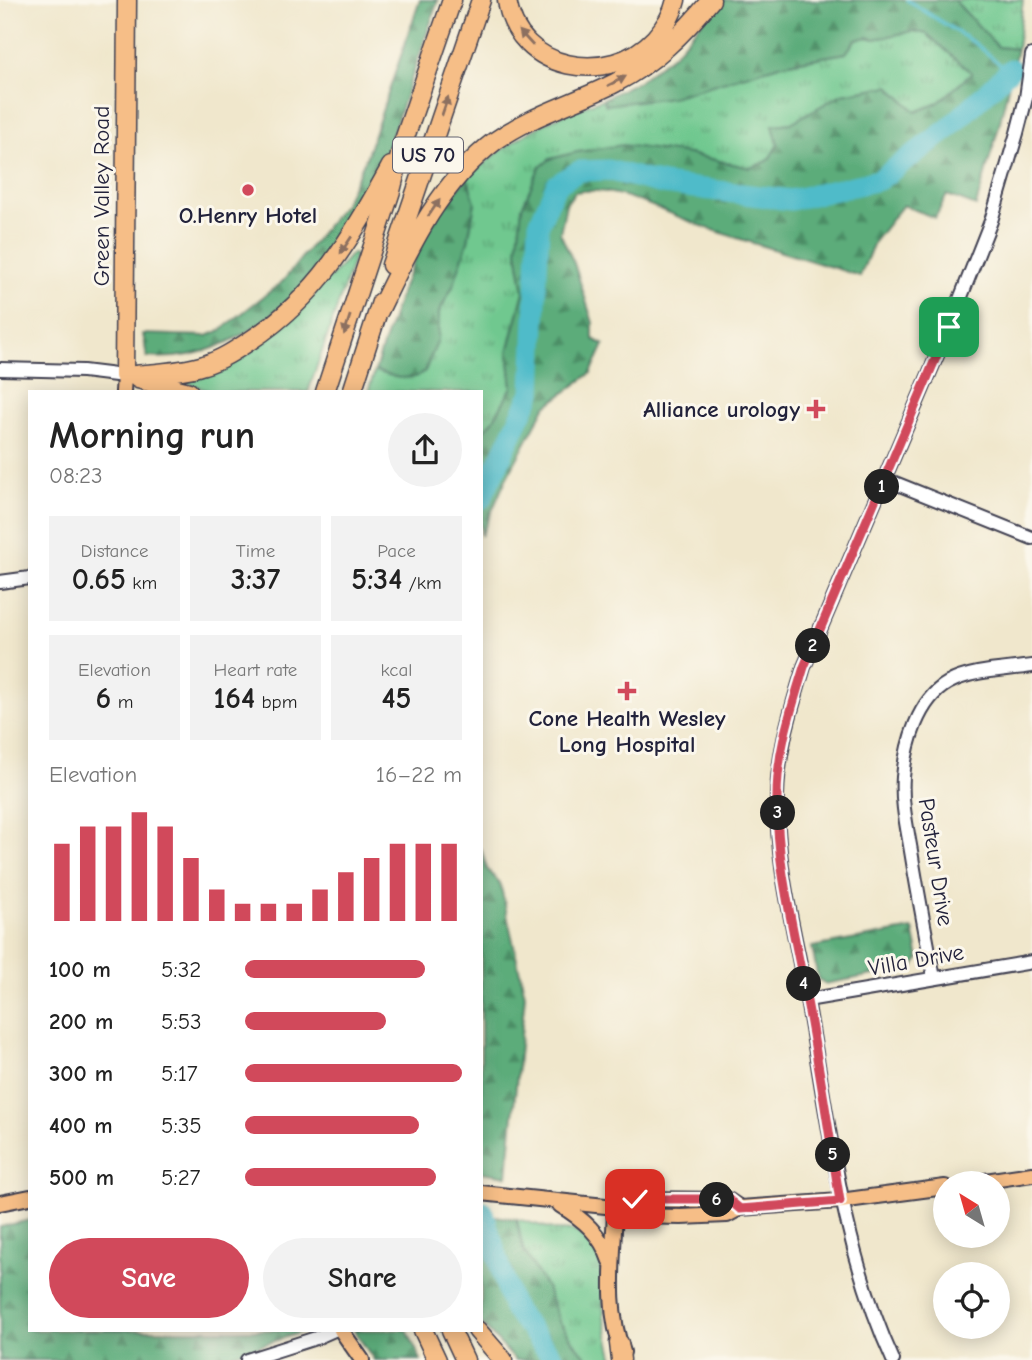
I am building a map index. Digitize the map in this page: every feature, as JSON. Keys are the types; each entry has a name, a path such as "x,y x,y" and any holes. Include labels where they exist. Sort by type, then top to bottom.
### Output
{"highway":[{"name":"Green Valley Road","path":"124,384 127,0"},
{"name":"US 70","path":"326,390 391,191 403,143 452,0"},
{"name":"US 70","path":"353,390 390,268 481,0"},
{"path":"507,0 520,33 543,54 578,68 592,68 625,60 646,47 668,20 676,0"},
{"path":"379,311 419,230 434,206 472,160 518,126 613,83 652,61 689,27 711,0"},
{"path":"124,384 205,365 232,352 290,311 317,285 355,232 403,143"},
{"path":"124,384 174,390"},
{"path":"424,1332 437,1360"},
{"path":"452,1332 465,1360"},
{"path":"479,1332 503,1360"}],"main road":[{"path":"1010,1177 1032,1174"},
{"path":"483,1193 615,1207 631,1216 681,1217 727,1215 740,1209 840,1201 933,1189"},
{"path":"0,1203 28,1197"},
{"path":"555,1202 577,1216 595,1233 613,1268"},
{"path":"615,1207 614,1307 622,1354"},
{"path":"342,1332 362,1360"}],"street":[{"path":"893,1360 864,1291 840,1201 807,1000 779,855 777,795 780,756 787,718 804,667 991,221 1020,121 1032,55"},
{"path":"0,369 83,370 124,384"},
{"path":"885,479 1032,538"},
{"path":"0,582 28,578"},
{"name":"Pasteur Drive","path":"934,978 905,816 903,777 907,750 928,701 946,684 975,675 1032,666"},
{"name":"Villa Drive","path":"807,1000 1032,962"},
{"path":"247,1360 330,1332"}],"green space":[{"path":"420,0 438,0 379,172 352,222 331,252 280,308 250,330 218,346 184,356 147,357 143,334 207,336 221,330 283,281 344,204 366,158"},
{"path":"721,0 954,0 998,47 1017,49 976,206 947,195 935,218 903,205 874,242 860,276 722,233 640,201 607,192 575,192 566,204 560,233 574,263 593,323 593,339 604,345 591,373 545,407 506,479 483,531 483,431 493,421 512,387 508,352 524,292 517,251 522,207 539,168 550,159 623,145 689,154 750,168 768,161 778,144 773,125 791,123 842,94 889,86 916,112 938,103 972,73 927,34 913,31 855,40 846,53 783,64 672,97 606,105 603,99 639,81 674,54"},
{"path":"954,0 1023,0 1017,49 998,47"},
{"path":"913,31 927,34 973,73 938,103 916,112 889,86 842,94 791,123 773,125 778,144 768,161 750,168 689,154 577,152 517,251 524,292 508,352 512,387 493,421 483,431 483,390 369,390 375,371 399,378 438,340 439,312 453,286 468,241 475,202 467,178 499,152 548,122 603,99 606,105 783,64 846,53 855,40 867,37 875,39"},
{"path":"467,178 475,202 468,241 453,286 439,312 438,340 425,371 416,377 399,378 375,371 402,289 419,249 443,207"},
{"path":"352,253 355,255 309,390 206,390 164,378 203,369 332,276"},
{"path":"483,855 487,869 500,883 525,995 507,1176 483,1172"},
{"path":"913,929 919,959 913,968 824,984 818,979 812,947"},
{"path":"483,1214 516,1219 523,1249 546,1287 559,1321 589,1360 515,1360 483,1325"},
{"path":"517,1219 556,1230 574,1231 593,1242 598,1249 601,1259 604,1317 614,1360 589,1360 559,1321 546,1287 523,1249"},
{"path":"28,1220 28,1332 302,1332 215,1360 0,1360 0,1227"},
{"path":"355,1332 408,1332 421,1360 374,1360"}],"waterway":[{"path":"907,0 976,44 1001,65 1011,69"},
{"path":"483,495 532,392 539,224 556,185 579,171 608,170 663,184 791,200 879,180 948,129 1011,69"},
{"path":"483,1211 513,1308 555,1360"}],"place":[{"name":"O.Henry Hotel","path":"248,190"},
{"name":"Alliance urology","path":"816,409"},
{"name":"Cone Health Wesley Long Hospital","path":"627,691"}],"route":[{"path":"635,1199 728,1199 740,1209 840,1201 807,1000 779,855 777,795 780,756 787,718 804,667 949,327"}]}
